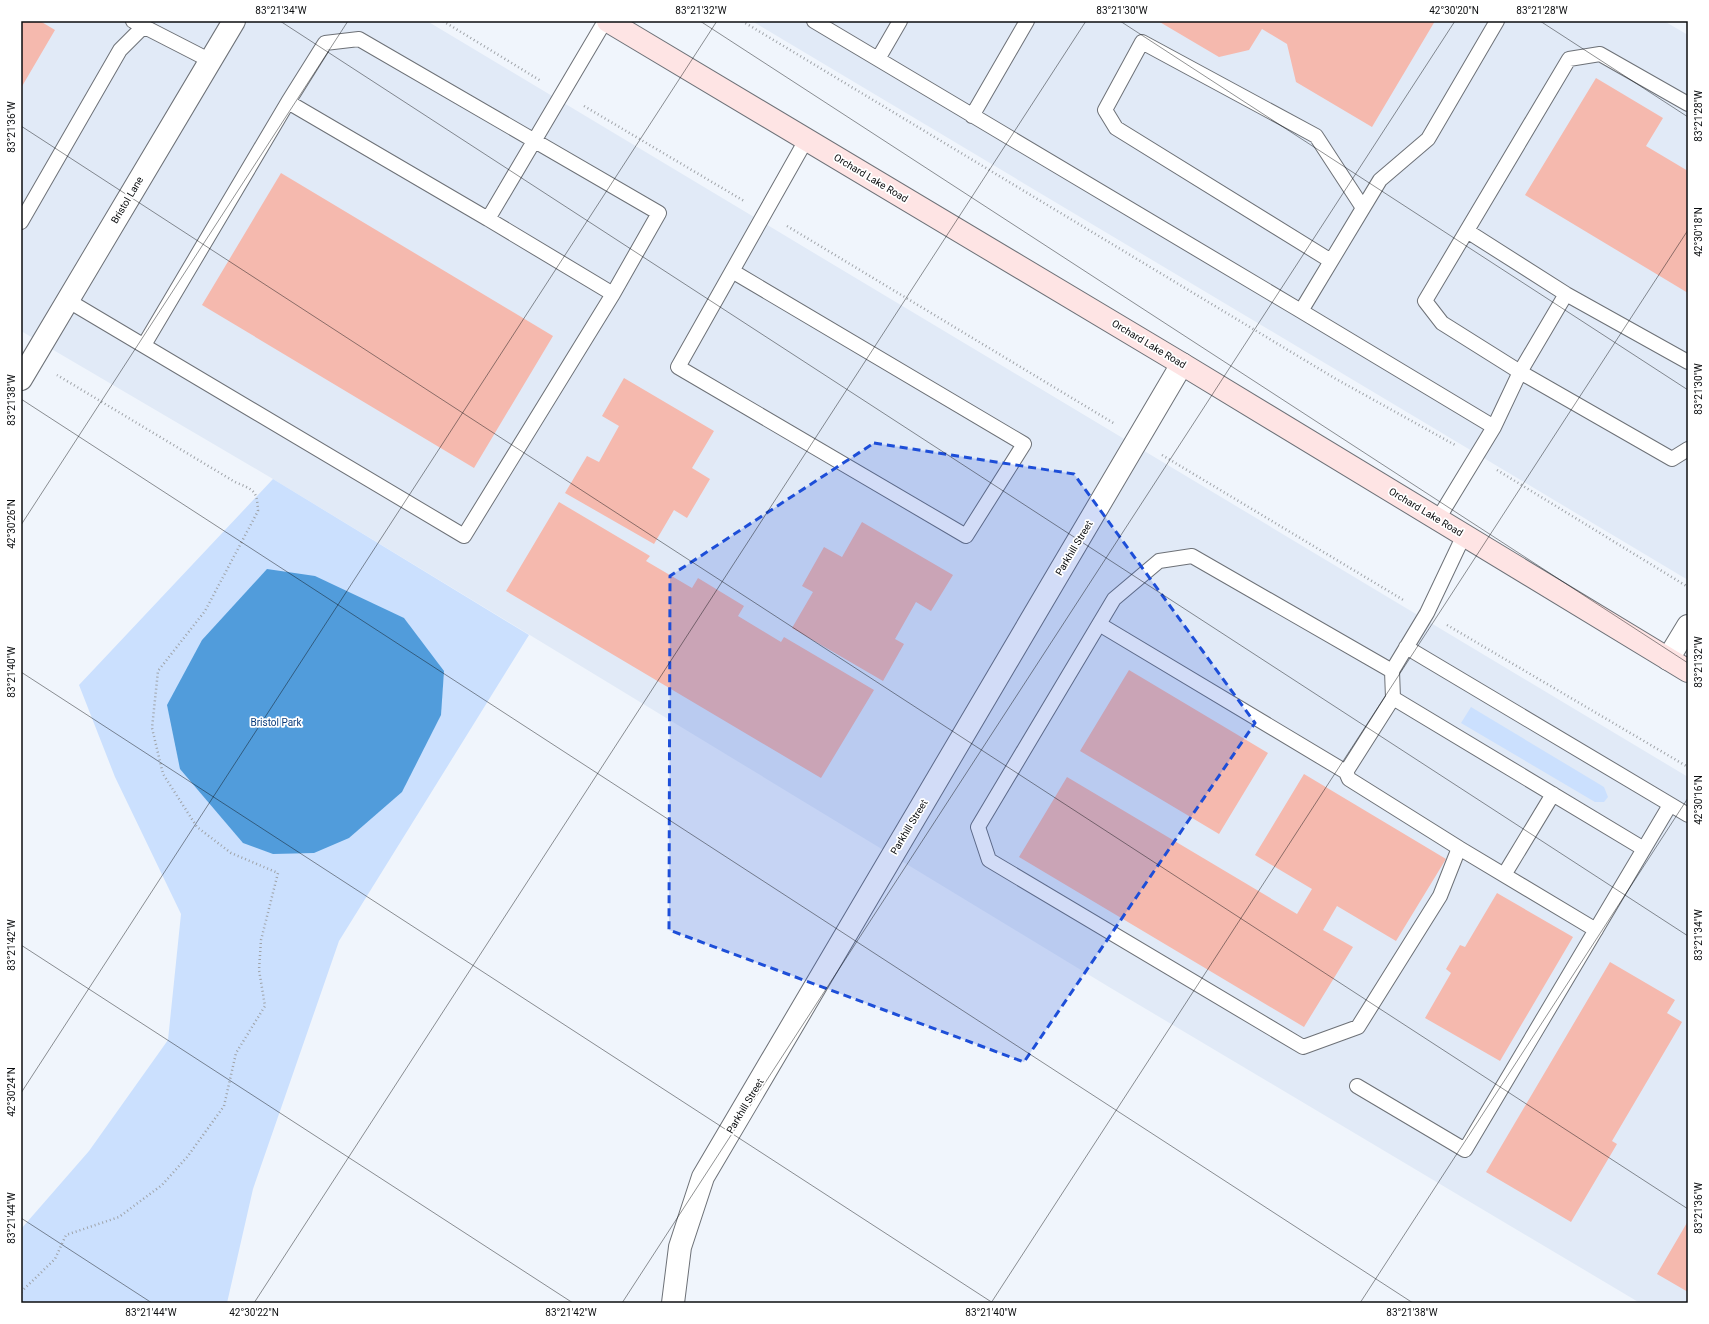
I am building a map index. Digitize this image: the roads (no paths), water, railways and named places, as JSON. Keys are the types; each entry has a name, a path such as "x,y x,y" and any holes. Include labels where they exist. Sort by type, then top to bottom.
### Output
{"main road":[{"name":"Orchard Lake Road","path":"606,21 1182,364 1688,671"}],"street":[{"name":"Bristol Lane","path":"21,379 234,21"},
{"name":"Parkhill Street","path":"673,1303 680,1247 703,1177 1182,364"},
{"path":"1668,659 1688,626"}],"lane":[{"path":"488,219 606,21"},
{"path":"814,21 1494,427"},
{"path":"878,59 900,21"},
{"path":"972,116 1027,21"},
{"path":"1301,311 1380,180 1428,139 1497,21"},
{"path":"21,222 120,50 140,23 211,61"},
{"path":"67,300 464,536 613,294 659,213 359,39 325,43 288,102 144,345"},
{"path":"1331,261 1116,128 1105,110 1142,42 1316,136 1363,208"},
{"path":"1688,104 1600,54 1569,59 1426,301 1442,323 1520,372 1672,459 1688,449"},
{"path":"288,102 613,294"},
{"path":"732,271 1024,444 966,536 678,367 732,271 765,213 806,140"},
{"path":"1467,231 1566,294 1688,362"},
{"path":"1438,519 1494,427 1520,372 1566,294"},
{"path":"1346,772 1393,698 1392,671 1427,613 1464,535"},
{"path":"1392,671 1192,556 1159,561 1114,599 978,827 989,860 1304,1047 1358,1027 1440,896 1459,848"},
{"path":"1099,624 1346,772 1349,779 1459,848 1596,930"},
{"path":"1406,647 1688,815"},
{"path":"1393,698 1644,849"},
{"path":"1504,875 1553,794"},
{"path":"1357,1086 1465,1150 1670,804"}],"water":[{"path":"267,569 315,576 404,618 444,671 441,715 402,792 349,838 314,853 273,854 243,843 180,769 167,705 202,640"}],"park label":[{"name":"Bristol Park","path":"276,722"}]}
